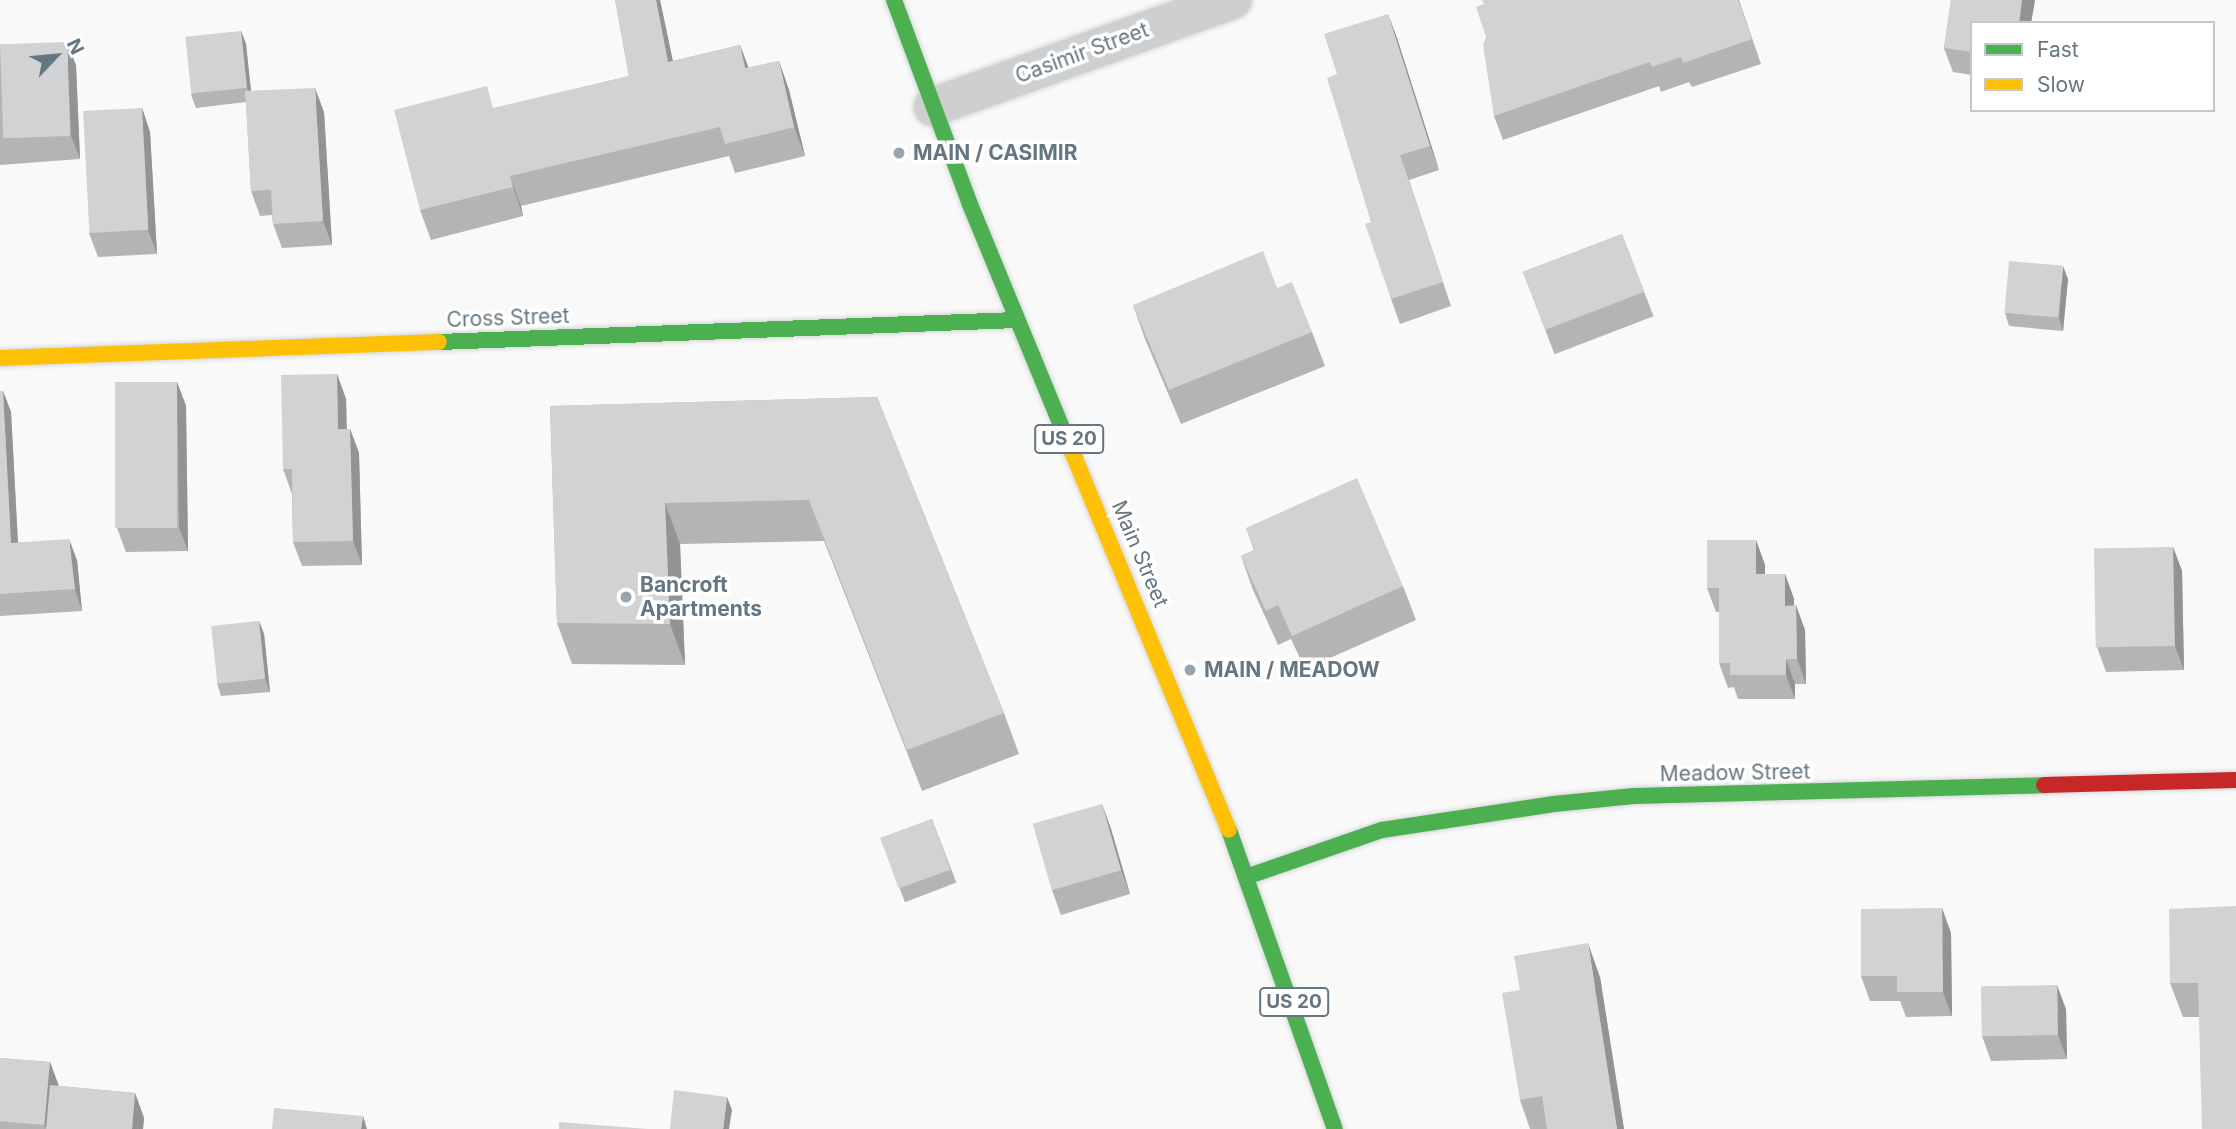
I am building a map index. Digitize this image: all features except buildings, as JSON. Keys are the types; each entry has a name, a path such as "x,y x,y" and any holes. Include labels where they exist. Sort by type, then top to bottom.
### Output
{"street":[{"name":"Main Street","path":"894,0 1017,320 1141,610 1246,877 1292,998 1335,1129"},
{"name":"Casimir Street","path":"933,107 1232,0"},
{"name":"Cross Street","path":"0,358 1017,320"},
{"name":"Meadow Street","path":"1246,877 1382,830 1554,804 1634,796 2236,780"}],"traffic: fast":[{"path":"894,0 969,202 1071,449"},
{"path":"439,342 1017,320"},
{"path":"1246,877 1382,830 1554,804 1634,796 2044,785"},
{"path":"1229,830 1335,1129"}],"traffic: slow":[{"path":"0,358 439,342"},
{"path":"1071,449 1229,830"}],"traffic: jam":[{"path":"2044,785 2236,780"}],"place":[{"name":"MAIN / CASIMIR","path":"899,153"},
{"name":"Bancroft Apartments","path":"626,597"},
{"name":"MAIN / MEADOW","path":"1190,670"}]}
